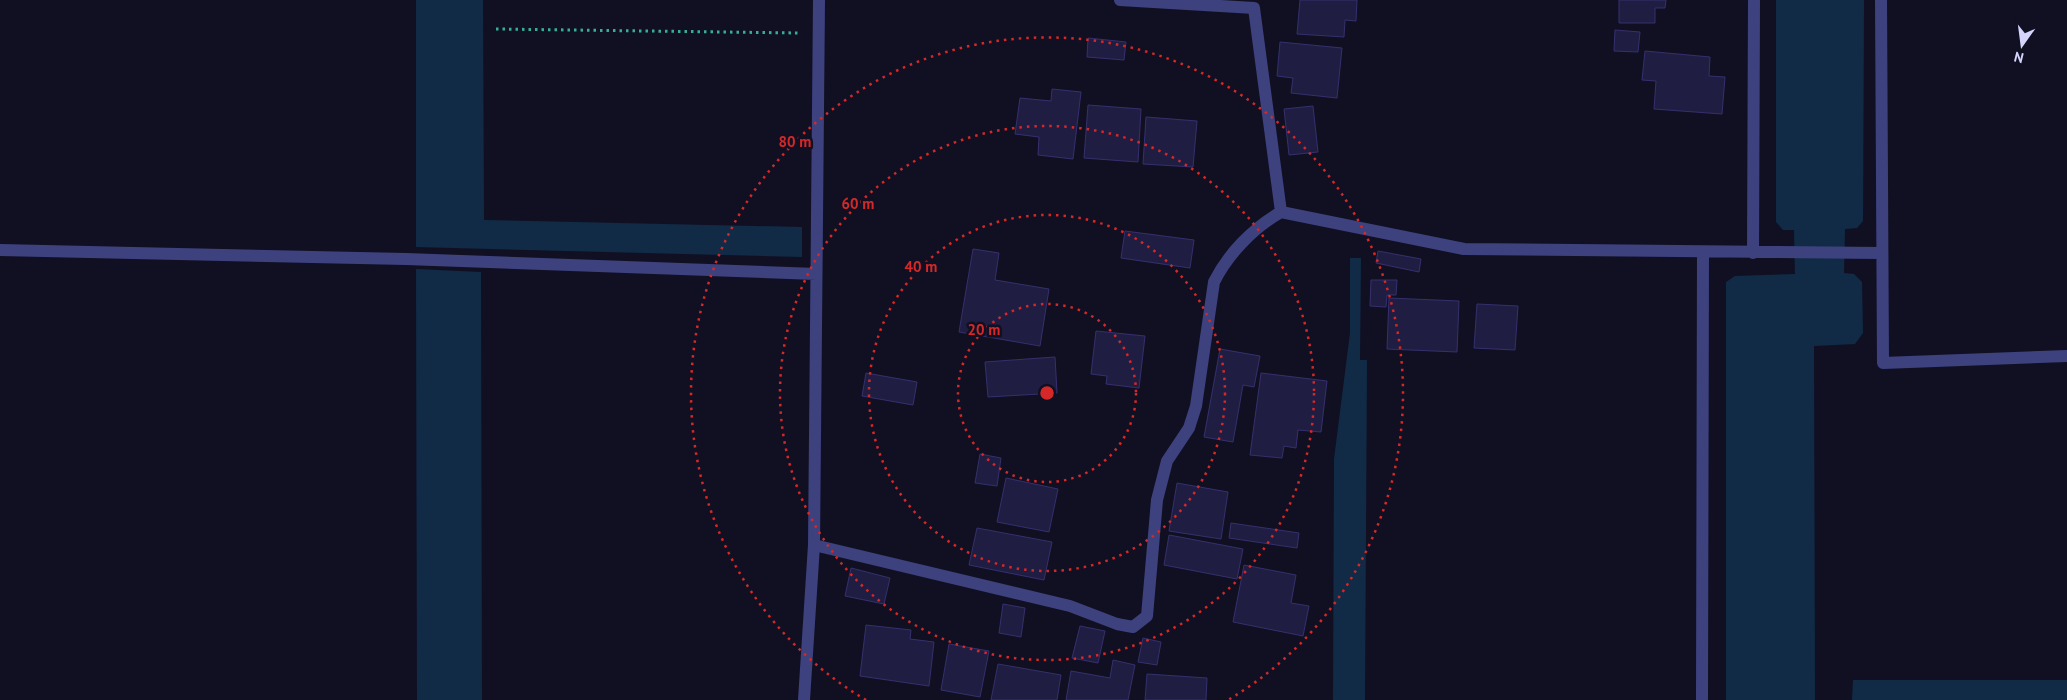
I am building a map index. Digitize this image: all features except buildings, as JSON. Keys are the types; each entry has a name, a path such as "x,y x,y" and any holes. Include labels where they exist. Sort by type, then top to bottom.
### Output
{"street":[{"path":"804,700 814,545 819,0"},
{"path":"1120,0 1254,8 1281,212"},
{"path":"1753,253 1754,0"},
{"path":"1881,0 1883,363 2067,356"},
{"path":"814,545 1070,606 1117,624 1133,627 1146,616 1156,500 1167,461 1189,428 1196,406 1214,282 1223,264 1263,222 1281,212 1464,249 1703,253 1882,252"},
{"path":"0,250 415,260 816,274"},
{"path":"1702,700 1703,253"}],"path":[{"path":"496,29 818,34"}],"water":[{"path":"416,0 483,0 484,220 802,227 802,257 416,247"},
{"path":"1776,0 1864,0 1863,221 1857,228 1845,229 1844,273 1854,274 1862,282 1863,333 1855,344 1814,346 1815,700 1726,700 1726,282 1735,276 1795,274 1794,230 1783,230 1776,222"},
{"path":"1350,258 1361,258 1360,360 1367,360 1365,700 1333,700 1334,459 1350,333"},
{"path":"416,269 481,272 482,700 417,700"},
{"path":"1853,680 2067,680 2067,700 1852,700"}]}
